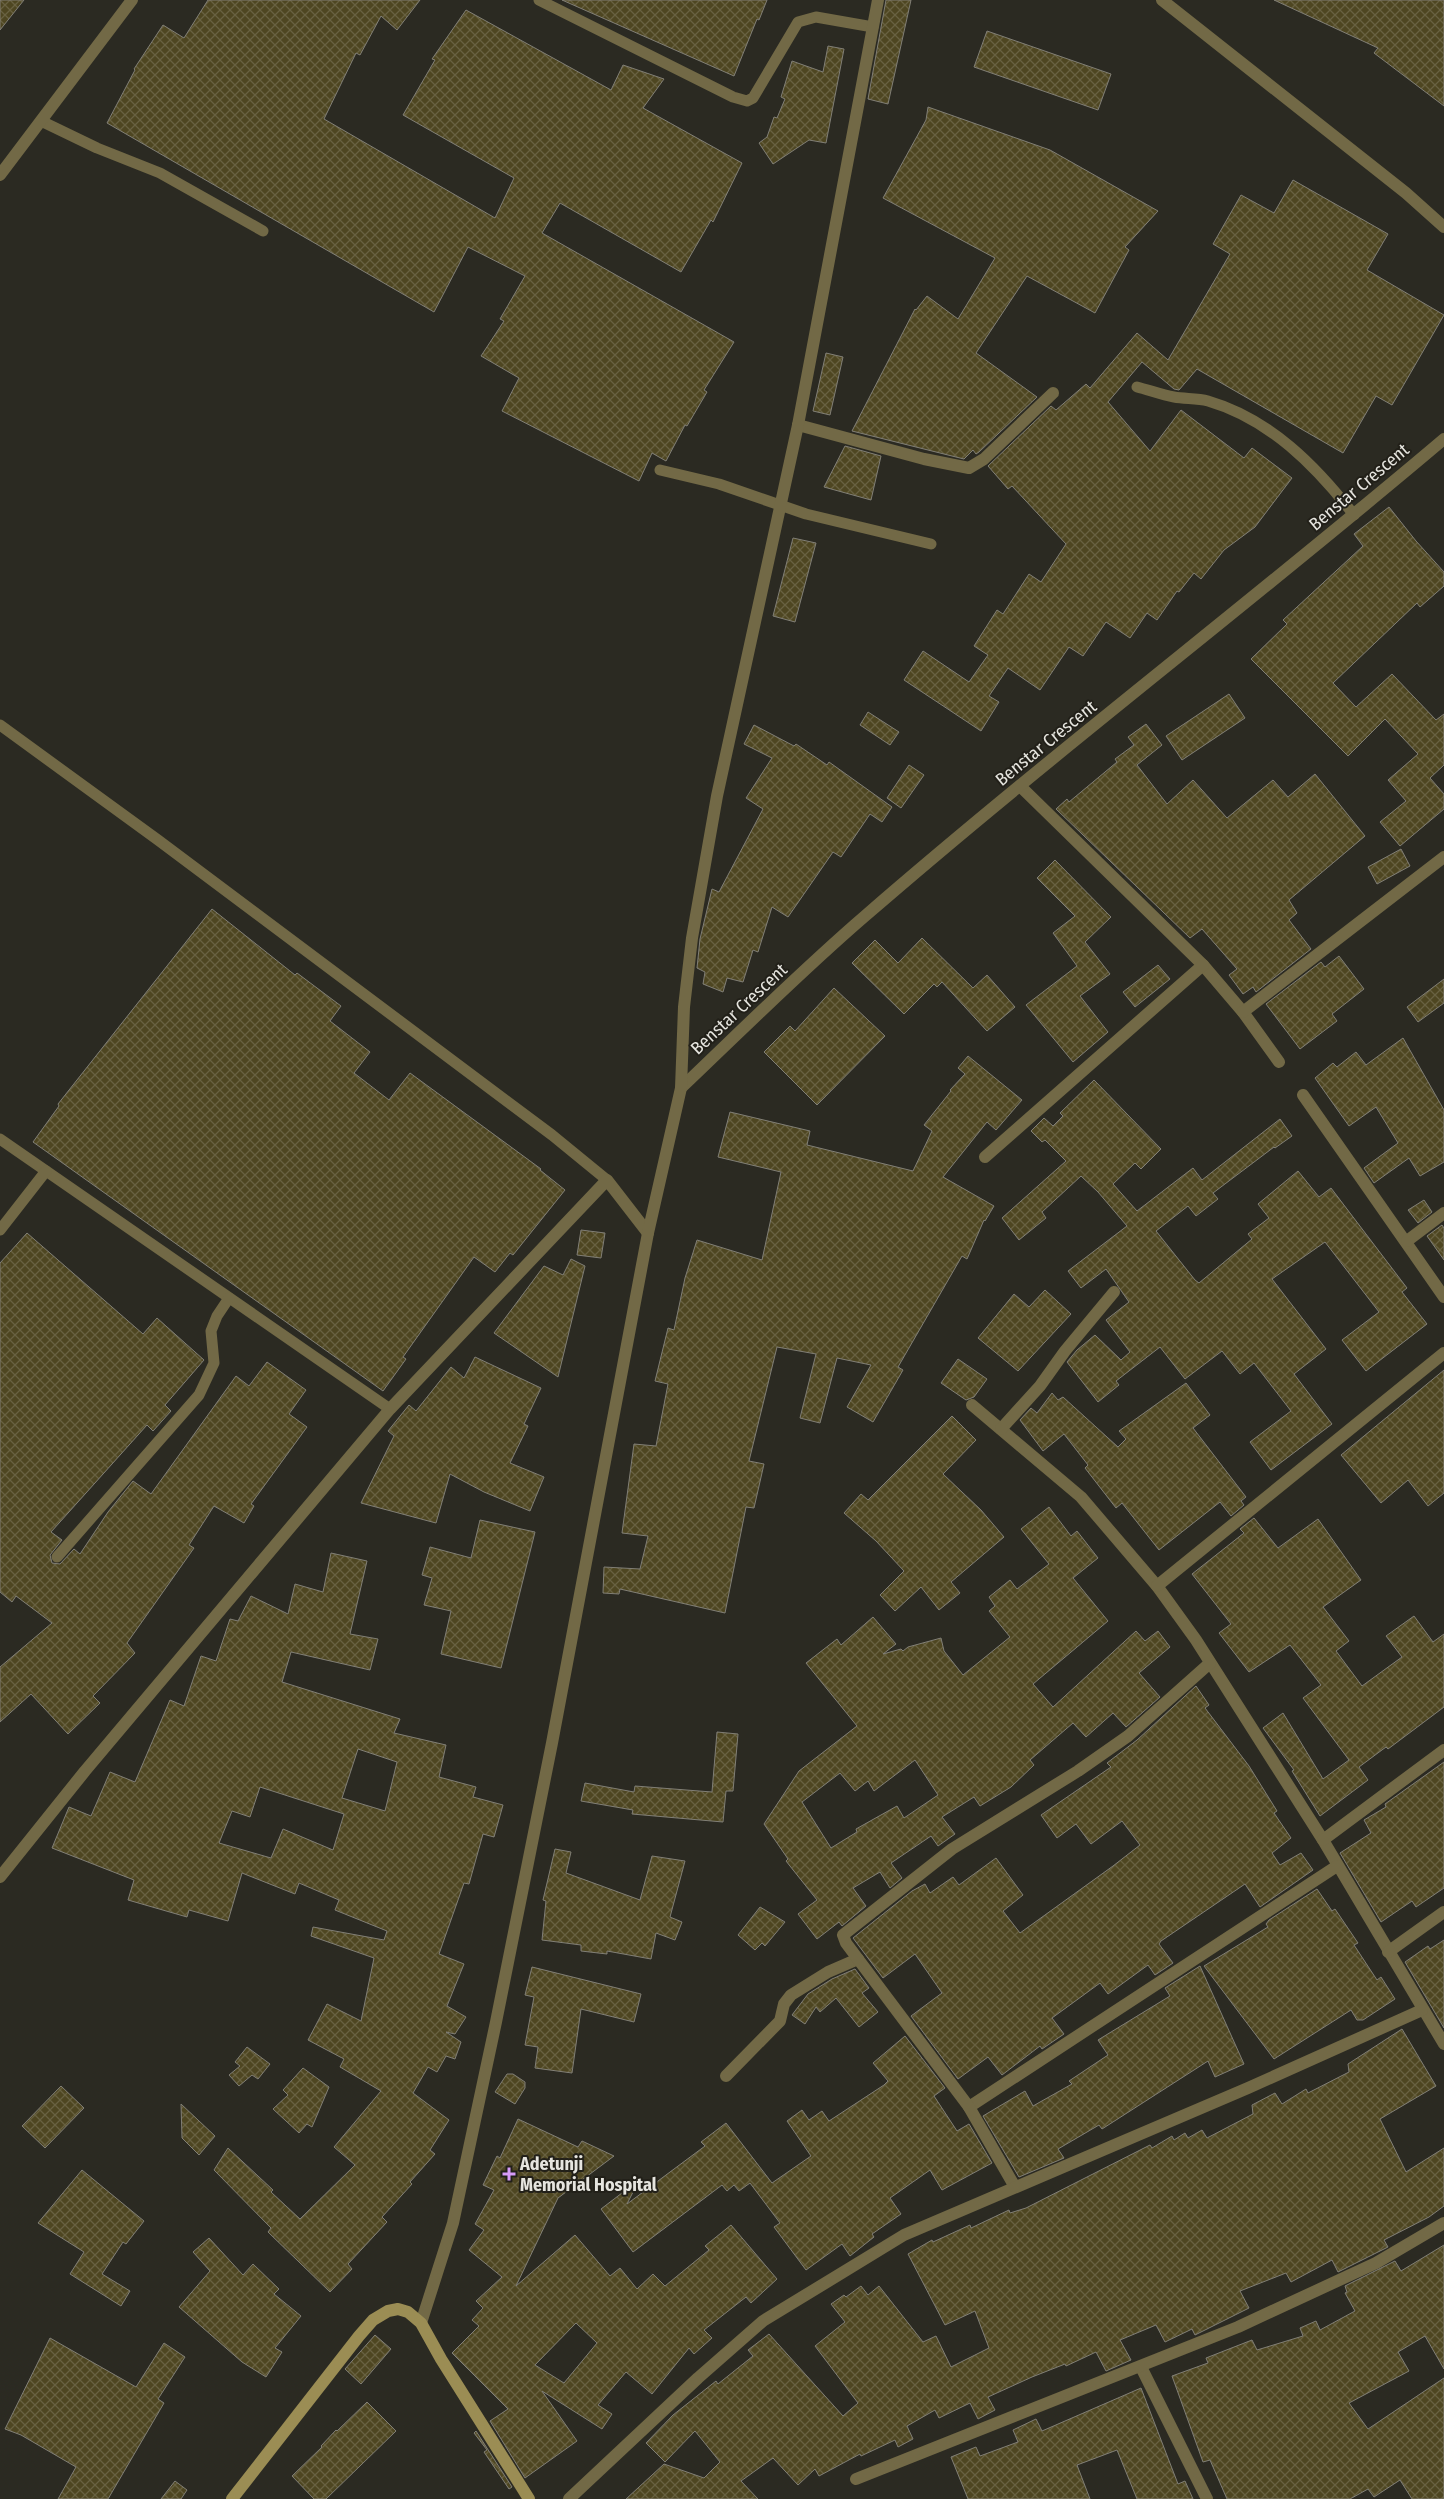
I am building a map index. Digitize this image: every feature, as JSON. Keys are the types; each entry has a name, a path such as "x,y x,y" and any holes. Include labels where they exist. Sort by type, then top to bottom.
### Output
{"main road":[{"path":"232,2499 373,2320 388,2310 398,2309 408,2312 421,2323 441,2359 529,2499"}],"street":[{"path":"0,175 132,0"},
{"path":"421,2323 439,2274 453,2223 552,1744 648,1233 681,1088 684,1007 692,938 717,796 798,425 878,0"},
{"path":"1162,0 1406,193 1444,227"},
{"path":"798,425 924,460 969,468 984,459 1053,393"},
{"name":"Benstar Crescent","path":"681,1088 864,917 1020,786 1354,515 1444,439"},
{"path":"1020,786 1204,965 1243,1012 1279,1062"},
{"path":"1243,1012 1444,857"},
{"path":"985,1157 1204,965"},
{"path":"1303,1095 1407,1241 1444,1297"},
{"path":"0,1877 85,1772 390,1409 607,1180 648,1233"},
{"path":"1407,1241 1444,1214"},
{"path":"1001,1429 1040,1386 1064,1351 1114,1292"},
{"path":"1157,1586 1444,1352"},
{"path":"972,1405 1080,1496 1132,1554 1157,1586 1210,1663 1323,1840 1422,2010 1444,2044"},
{"path":"1015,2187 968,2107 858,1959 843,1935 952,1849 1078,1771 1128,1736 1210,1663"},
{"path":"1323,1840 1444,1750"},
{"path":"968,2107 1337,1866"},
{"path":"1388,1952 1444,1912"},
{"path":"726,2076 780,2021 784,2004 791,1995 828,1972 858,1959"},
{"path":"569,2499 691,2385 763,2321 904,2235 1248,2088 1422,2010"},
{"path":"856,2479 1238,2327 1376,2263 1444,2223"},
{"path":"1141,2367 1207,2499"}],"lane":[{"path":"539,0 725,92 747,101 753,98 798,22 816,17 873,28"},
{"path":"40,121 97,148 160,173 263,231"},
{"path":"1137,387 1174,397 1209,402 1255,422 1280,437 1312,466 1332,486 1354,515"},
{"path":"660,470 719,484 779,506 931,544"},
{"path":"0,725 158,840 513,1106 607,1180"},
{"path":"0,1139 390,1409"},
{"path":"0,1230 46,1171"},
{"path":"57,1557 199,1395 214,1363 211,1332 217,1316 229,1298"}],"building":[{"path":"0,0 24,0 0,30"},
{"path":"208,0 420,0 397,30 381,16 360,55 356,53 324,119 495,218 514,178 403,115 435,60 432,59 466,10 611,90 623,65 664,79 643,108 742,163 713,222 711,220 681,272 560,203 542,233 734,342 704,390 707,392 687,426 685,425 666,461 652,453 639,481 502,411 519,378 481,356 504,321 500,319 525,276 468,247 434,312 107,123 134,69 163,25 184,38"},
{"path":"562,0 767,0 759,20 757,19 734,76"},
{"path":"886,0 911,0 888,104 868,99"},
{"path":"1274,0 1444,0 1444,106 1374,53 1378,48"},
{"path":"987,31 1111,74 1098,110 974,67"},
{"path":"828,46 844,49 826,143 809,140 773,164 759,143 767,137 774,117 777,118 785,99 781,97 792,61 823,72"},
{"path":"928,107 1050,150 1158,211 1125,247 1129,250 1095,313 1027,276 976,353 1037,397 979,452 976,454 973,450 964,459 852,431 915,309 927,296 958,319 995,258 883,198 926,120"},
{"path":"1293,180 1388,234 1367,270 1444,315 1392,405 1376,396 1343,453 1197,369 1179,390 1174,389 1142,362 1108,402 1150,451 1181,410 1244,458 1252,448 1292,478 1255,527 1224,550 1201,579 1194,573 1179,592 1177,591 1157,620 1147,613 1130,638 1106,622 1083,656 1069,647 1040,690 1008,668 989,696 999,702 981,731 904,680 923,651 969,682 988,655 974,646 997,610 1003,614 1029,574 1041,582 1066,544 1012,486 1008,489 988,466 1051,406 1056,410 1086,384 1090,388 1137,333 1168,360 1230,254 1213,244 1241,195 1274,213"},
{"path":"826,353 843,357 830,415 813,411"},
{"path":"845,446 881,456 871,500 824,487"},
{"path":"1389,507 1444,572 1444,586 1420,607 1417,603 1333,683 1356,707 1392,674 1436,720 1444,714 1444,765 1430,778 1444,794 1444,809 1400,846 1380,822 1406,801 1388,780 1418,754 1385,719 1348,756 1251,659 1287,624 1283,620 1363,546 1354,534"},
{"path":"793,538 816,543 795,622 773,616"},
{"path":"1229,694 1245,718 1182,760 1166,736"},
{"path":"868,712 899,732 890,745 860,725"},
{"path":"1146,724 1162,745 1137,765 1167,804 1193,780 1227,818 1273,780 1288,797 1315,774 1365,836 1289,900 1297,913 1289,920 1311,949 1256,992 1253,987 1243,994 1229,975 1237,969 1202,929 1190,938 1056,809 1067,799 1069,802 1117,762 1115,759 1134,745 1128,737"},
{"path":"754,725 794,746 796,744 827,765 829,762 892,807 882,822 870,814 841,857 833,852 788,917 772,907 758,952 753,950 743,982 727,978 723,992 703,984 705,972 697,968 700,939 712,889 719,892 763,809 746,798 772,758 744,744"},
{"path":"909,765 924,775 901,808 887,798"},
{"path":"1401,849 1410,866 1377,884 1368,867"},
{"path":"1055,860 1111,917 1085,942 1110,974 1080,996 1108,1032 1073,1062 1026,1005 1077,966 1053,933 1075,916 1037,878"},
{"path":"212,909 295,975 297,973 341,1006 330,1021 370,1052 354,1073 389,1100 410,1073 541,1169 565,1190 513,1255 510,1253 495,1272 474,1257 403,1357 406,1359 383,1391 33,1142 59,1106 58,1104"},
{"path":"922,938 973,988 987,975 1015,1007 987,1031 942,982 937,987 934,984 904,1014 852,963 875,940 898,963"},
{"path":"1339,956 1364,989 1332,1014 1337,1021 1300,1049 1266,1004 1321,962 1325,967"},
{"path":"1158,965 1170,979 1135,1007 1123,992"},
{"path":"1444,979 1444,1003 1418,1022 1407,1007"},
{"path":"834,988 885,1036 817,1105 764,1052 790,1026 795,1031"},
{"path":"1403,1038 1444,1110 1444,1162 1420,1176 1409,1158 1374,1183 1364,1168 1398,1143 1376,1107 1349,1126 1315,1078 1333,1063 1337,1067 1356,1052 1366,1065"},
{"path":"968,1056 1022,1100 996,1130 987,1122 943,1177 994,1206 984,1220 967,1259 962,1256 898,1367 903,1370 873,1422 847,1407 871,1365 837,1358 820,1423 800,1418 816,1354 777,1347 749,1461 764,1464 754,1508 746,1507 725,1613 620,1589 619,1594 603,1593 604,1567 640,1569 648,1536 622,1533 634,1444 656,1446 668,1384 655,1381 668,1328 674,1330 685,1278 697,1240 762,1260 781,1172 718,1157 730,1112 810,1131 807,1145 913,1171 932,1131 924,1125 950,1090 965,1074 958,1068"},
{"path":"1094,1080 1161,1149 1141,1169 1135,1163 1113,1184 1137,1211 1193,1168 1202,1180 1280,1119 1292,1136 1274,1147 1213,1193 1218,1199 1196,1216 1188,1206 1156,1231 1199,1283 1252,1239 1248,1234 1269,1218 1258,1204 1298,1171 1319,1197 1331,1188 1407,1288 1402,1292 1427,1324 1366,1371 1342,1340 1379,1312 1325,1242 1272,1279 1326,1349 1294,1374 1332,1424 1271,1470 1250,1442 1291,1411 1254,1363 1240,1374 1222,1351 1185,1379 1160,1347 1116,1381 1119,1385 1098,1402 1067,1362 1077,1350 1095,1335 1121,1360 1130,1352 1106,1320 1129,1302 1106,1269 1081,1288 1068,1271 1127,1226 1098,1192 1081,1176 1042,1212 1046,1218 1019,1240 1002,1218 1066,1161 1045,1140 1042,1142 1031,1131 1044,1118 1053,1126 1063,1116 1060,1113"},
{"path":"1424,1200 1432,1212 1418,1223 1408,1210"},
{"path":"1442,1225 1444,1228 1444,1260 1427,1236"},
{"path":"581,1230 605,1233 601,1258 577,1255"},
{"path":"27,1233 143,1334 157,1318 204,1360 165,1405 171,1411 153,1431 147,1425 51,1532 62,1540 50,1555 52,1563 60,1564 74,1549 80,1554 108,1512 133,1481 151,1494 236,1376 249,1386 267,1362 306,1390 289,1414 307,1427 251,1504 254,1506 244,1523 214,1506 189,1545 194,1548 127,1643 135,1653 93,1696 100,1703 68,1734 31,1694 0,1722 0,1667 52,1623 16,1596 12,1602 0,1592 0,1263"},
{"path":"571,1259 585,1266 558,1377 494,1333 544,1266 563,1275"},
{"path":"1045,1290 1071,1314 1018,1371 978,1338 1014,1294 1029,1307"},
{"path":"475,1357 541,1388 524,1424 528,1426 510,1463 544,1477 530,1511 484,1492 450,1474 436,1523 361,1503 394,1436 388,1431 409,1405 416,1411 451,1367 464,1378"},
{"path":"958,1359 987,1379 974,1397 966,1400 941,1383"},
{"path":"1444,1370 1444,1493 1428,1506 1408,1480 1381,1503 1341,1455"},
{"path":"1186,1383 1210,1415 1193,1428 1246,1497 1241,1501 1244,1505 1231,1516 1220,1502 1159,1550 1122,1503 1116,1508 1085,1468 1088,1465 1064,1434 1043,1451 1020,1420 1031,1408 1037,1413 1052,1393 1058,1400 1063,1397 1118,1447 1126,1439 1119,1431"},
{"path":"952,1416 976,1440 943,1474 981,1510 1004,1537 951,1582 960,1593 939,1610 921,1587 895,1611 880,1595 904,1571 876,1541 844,1513 861,1494 868,1500"},
{"path":"1049,1507 1071,1536 1077,1531 1098,1558 1073,1578 1108,1621 1033,1684 1053,1707 1136,1631 1145,1641 1158,1631 1170,1647 1139,1673 1160,1697 1126,1727 1113,1713 1086,1737 1073,1723 1030,1760 1034,1765 1011,1787 980,1806 974,1797 942,1817 955,1834 938,1846 931,1836 891,1863 902,1878 890,1888 880,1872 853,1888 866,1906 842,1926 839,1922 817,1939 798,1914 817,1900 786,1861 788,1859 764,1824 799,1771 857,1726 806,1663 837,1639 841,1645 873,1617 896,1644 883,1654 901,1649 903,1651 908,1647 941,1638 944,1651 963,1675 1010,1637 989,1611 995,1606 989,1597 1010,1580 1017,1589 1049,1564 1021,1529","holes":["915,1760 938,1795 904,1818 897,1806 856,1829 857,1832 831,1848 802,1802 840,1773 855,1791 868,1781 874,1791"]},
{"path":"1254,1518 1278,1548 1318,1519 1361,1580 1323,1607 1349,1641 1336,1651 1362,1686 1402,1657 1386,1636 1414,1616 1433,1642 1444,1634 1444,1707 1388,1749 1386,1747 1359,1767 1368,1780 1320,1816 1292,1771 1294,1770 1263,1728 1283,1713 1323,1779 1349,1760 1303,1698 1321,1685 1290,1645 1249,1672 1219,1633 1231,1624 1192,1574 1244,1533 1240,1529"},
{"path":"480,1520 535,1532 501,1668 441,1654 451,1611 424,1605 432,1578 422,1575 430,1547 471,1558"},
{"path":"331,1553 367,1561 350,1634 378,1639 370,1670 291,1652 282,1682 400,1719 394,1733 446,1745 439,1777 476,1787 473,1797 503,1805 494,1837 483,1834 469,1884 464,1883 439,1954 464,1964 447,2006 466,2017 455,2034 446,2032 461,2042 455,2059 446,2056 437,2072 428,2067 413,2093 449,2120 430,2150 435,2154 410,2182 412,2184 382,2217 387,2222 348,2264 352,2269 330,2292 268,2232 271,2228 214,2170 228,2148 273,2190 271,2192 300,2219 355,2165 334,2147 381,2091 340,2067 344,2059 308,2040 327,2004 361,2021 374,1958 311,1936 313,1927 384,1940 387,1931 335,1910 339,1900 299,1883 295,1894 242,1873 228,1921 189,1910 187,1917 128,1900 134,1880 52,1848 69,1807 91,1816 110,1772 135,1782 170,1700 184,1706 201,1656 216,1661 230,1619 238,1621 251,1596 288,1614 295,1584 323,1592","holes":["358,1749 397,1762 385,1811 342,1798","260,1787 344,1814 333,1850 283,1829 271,1858 219,1843 232,1811 250,1817"]},
{"path":"1196,1686 1209,1705 1205,1708 1249,1766 1277,1811 1274,1813 1291,1838 1272,1853 1280,1865 1301,1853 1313,1870 1260,1907 1245,1884 1161,1941 1159,1944 1173,1963 1155,1975 1148,1965 1108,1994 1100,1983 1052,2018 1064,2034 1042,2049 1040,2046 1002,2075 988,2057 958,2079 911,2016 942,1993 915,1954 883,1978 853,1938 912,1891 925,1884 930,1893 953,1877 959,1885 996,1858 1023,1895 1003,1911 1020,1933 1113,1866 1140,1845 1122,1821 1091,1844 1076,1824 1057,1838 1041,1815 1111,1767 1107,1763 1137,1740"},
{"path":"717,1732 738,1734 733,1791 726,1791 723,1822 632,1814 633,1810 581,1801 585,1783 634,1792 635,1786 712,1792"},
{"path":"1444,1762 1444,1888 1416,1907 1412,1901 1381,1922 1340,1853 1371,1833 1364,1820 1386,1807 1385,1804"},
{"path":"555,1849 571,1852 566,1873 640,1900 652,1856 685,1861 670,1917 682,1922 675,1940 656,1933 651,1959 607,1951 607,1954 581,1951 581,1945 542,1940 546,1901 543,1900"},
{"path":"1317,1889 1332,1911 1335,1909 1358,1943 1354,1945 1377,1980 1381,1977 1395,1999 1363,2020 1357,2020 1351,2010 1274,2059 1204,1966 1268,1927 1266,1924 1269,1920"},
{"path":"760,1907 785,1922 765,1946 762,1943 755,1950 738,1935"},
{"path":"1444,1940 1444,2028 1405,1962 1428,1946 1430,1949"},
{"path":"1200,1966 1244,2064 1215,2077 1208,2061 1102,2129 1099,2125 1058,2149 1064,2158 1019,2177 983,2116 1025,2091 1033,2106 1072,2084 1069,2081 1108,2055 1098,2040 1170,1996 1165,1988"},
{"path":"532,1967 641,1994 634,2022 581,2009 572,2073 535,2068 538,2047 525,2045 534,1997 525,1995"},
{"path":"855,1969 869,1988 862,1993 878,2012 859,2027 836,1998 820,2012 816,2007 805,2024 792,2015 808,1994 832,1979"},
{"path":"1402,2029 1436,2086 1380,2119 1406,2172 1444,2148 1444,2206 1429,2217 1384,2240 1388,2247 1338,2272 1332,2260 1291,2282 1286,2273 1240,2291 1249,2308 1195,2335 1192,2329 1165,2342 1156,2325 1120,2340 1131,2360 1106,2371 1096,2352 1066,2366 1065,2364 1032,2377 988,2397 995,2410 978,2419 970,2403 939,2418 935,2410 907,2426 913,2439 898,2447 895,2440 861,2456 860,2454 819,2476 815,2469 798,2485 773,2458 741,2481 758,2499 626,2499 664,2464 704,2478 720,2462 695,2431 665,2462 646,2443 673,2415 716,2381 718,2384 753,2356 748,2350 769,2334 843,2416 858,2403 815,2346 845,2322 831,2304 844,2295 846,2297 861,2286 868,2295 879,2286 923,2342 936,2336 951,2367 989,2348 975,2311 945,2325 908,2254 932,2240 933,2242 970,2225 971,2228 1009,2210 1010,2213 1026,2208 1150,2145 1152,2148 1172,2136 1174,2140 1185,2133 1188,2138 1202,2130 1207,2138 1253,2114 1252,2105 1275,2093 1282,2104 1306,2089 1308,2093 1349,2072 1348,2064"},
{"path":"905,2036 945,2088 934,2096 957,2131 969,2124 992,2163 942,2190 930,2170 890,2198 901,2214 872,2234 874,2237 850,2256 842,2244 806,2270 774,2227 780,2223 750,2183 739,2191 734,2185 727,2191 722,2185 633,2252 601,2209 639,2180 627,2204 705,2146 701,2142 726,2123 772,2183 811,2156 787,2121 802,2110 809,2120 822,2111 829,2121 884,2085 888,2081 873,2063"},
{"path":"247,2047 270,2064 258,2079 252,2075 239,2086 229,2075 240,2066 235,2062"},
{"path":"303,2068 329,2087 312,2127 307,2124 299,2133 273,2109 288,2095 283,2090"},
{"path":"507,2074 513,2074 525,2082 525,2088 515,2104 495,2092"},
{"path":"61,2086 84,2108 45,2148 22,2126"},
{"path":"181,2104 215,2136 199,2155 182,2138"},
{"path":"518,2119 578,2147 582,2141 614,2156 558,2198 516,2286 575,2235 610,2276 620,2268 637,2289 653,2274 665,2286 709,2250 705,2246 731,2225 777,2279 751,2303 746,2297 704,2330 712,2338 694,2354 689,2348 652,2394 626,2372 598,2405 612,2414 602,2429 542,2391 577,2441 525,2478 490,2421 508,2409 452,2353 479,2326 472,2320 483,2308 476,2301 502,2277 469,2250 484,2230 475,2224 494,2190 483,2185 497,2156 500,2158","holes":["576,2323 597,2343 564,2383 535,2365"]},
{"path":"82,2170 144,2221 126,2244 123,2242 102,2274 130,2291 121,2306 70,2274 84,2252 38,2223"},
{"path":"209,2238 243,2275 253,2264 279,2289 274,2294 301,2316 275,2348 282,2352 266,2377 242,2362 179,2307 210,2271 193,2252"},
{"path":"1444,2245 1444,2369 1425,2336 1398,2352 1409,2371 1349,2403 1368,2429 1444,2378 1444,2499 1412,2499 1400,2480 1374,2497 1368,2489 1350,2499 1227,2499 1210,2460 1203,2462 1172,2376 1208,2363 1206,2358 1252,2340 1257,2350 1303,2336 1300,2328 1316,2321 1320,2330 1355,2311 1345,2293 1347,2292 1345,2286 1395,2261 1401,2271"},
{"path":"375,2335 391,2349 361,2384 345,2369"},
{"path":"50,2338 136,2387 164,2343 185,2357 158,2399 164,2403 108,2499 58,2499 76,2467 21,2435 5,2429"},
{"path":"1141,2388 1178,2484 1185,2481 1193,2499 1137,2499 1117,2450 1077,2465 1090,2499 968,2499 951,2457 976,2447 980,2456 1018,2442 1013,2430 1036,2419 1042,2431"},
{"path":"367,2402 396,2431 326,2499 314,2499 292,2476 322,2447 336,2430"},
{"path":"476,2431 512,2487 509,2489 484,2452 487,2450 474,2433"},
{"path":"175,2481 187,2490 181,2499 161,2499"}],"place":[{"name":"Adetunji Memorial Hospital","path":"509,2174"}]}
